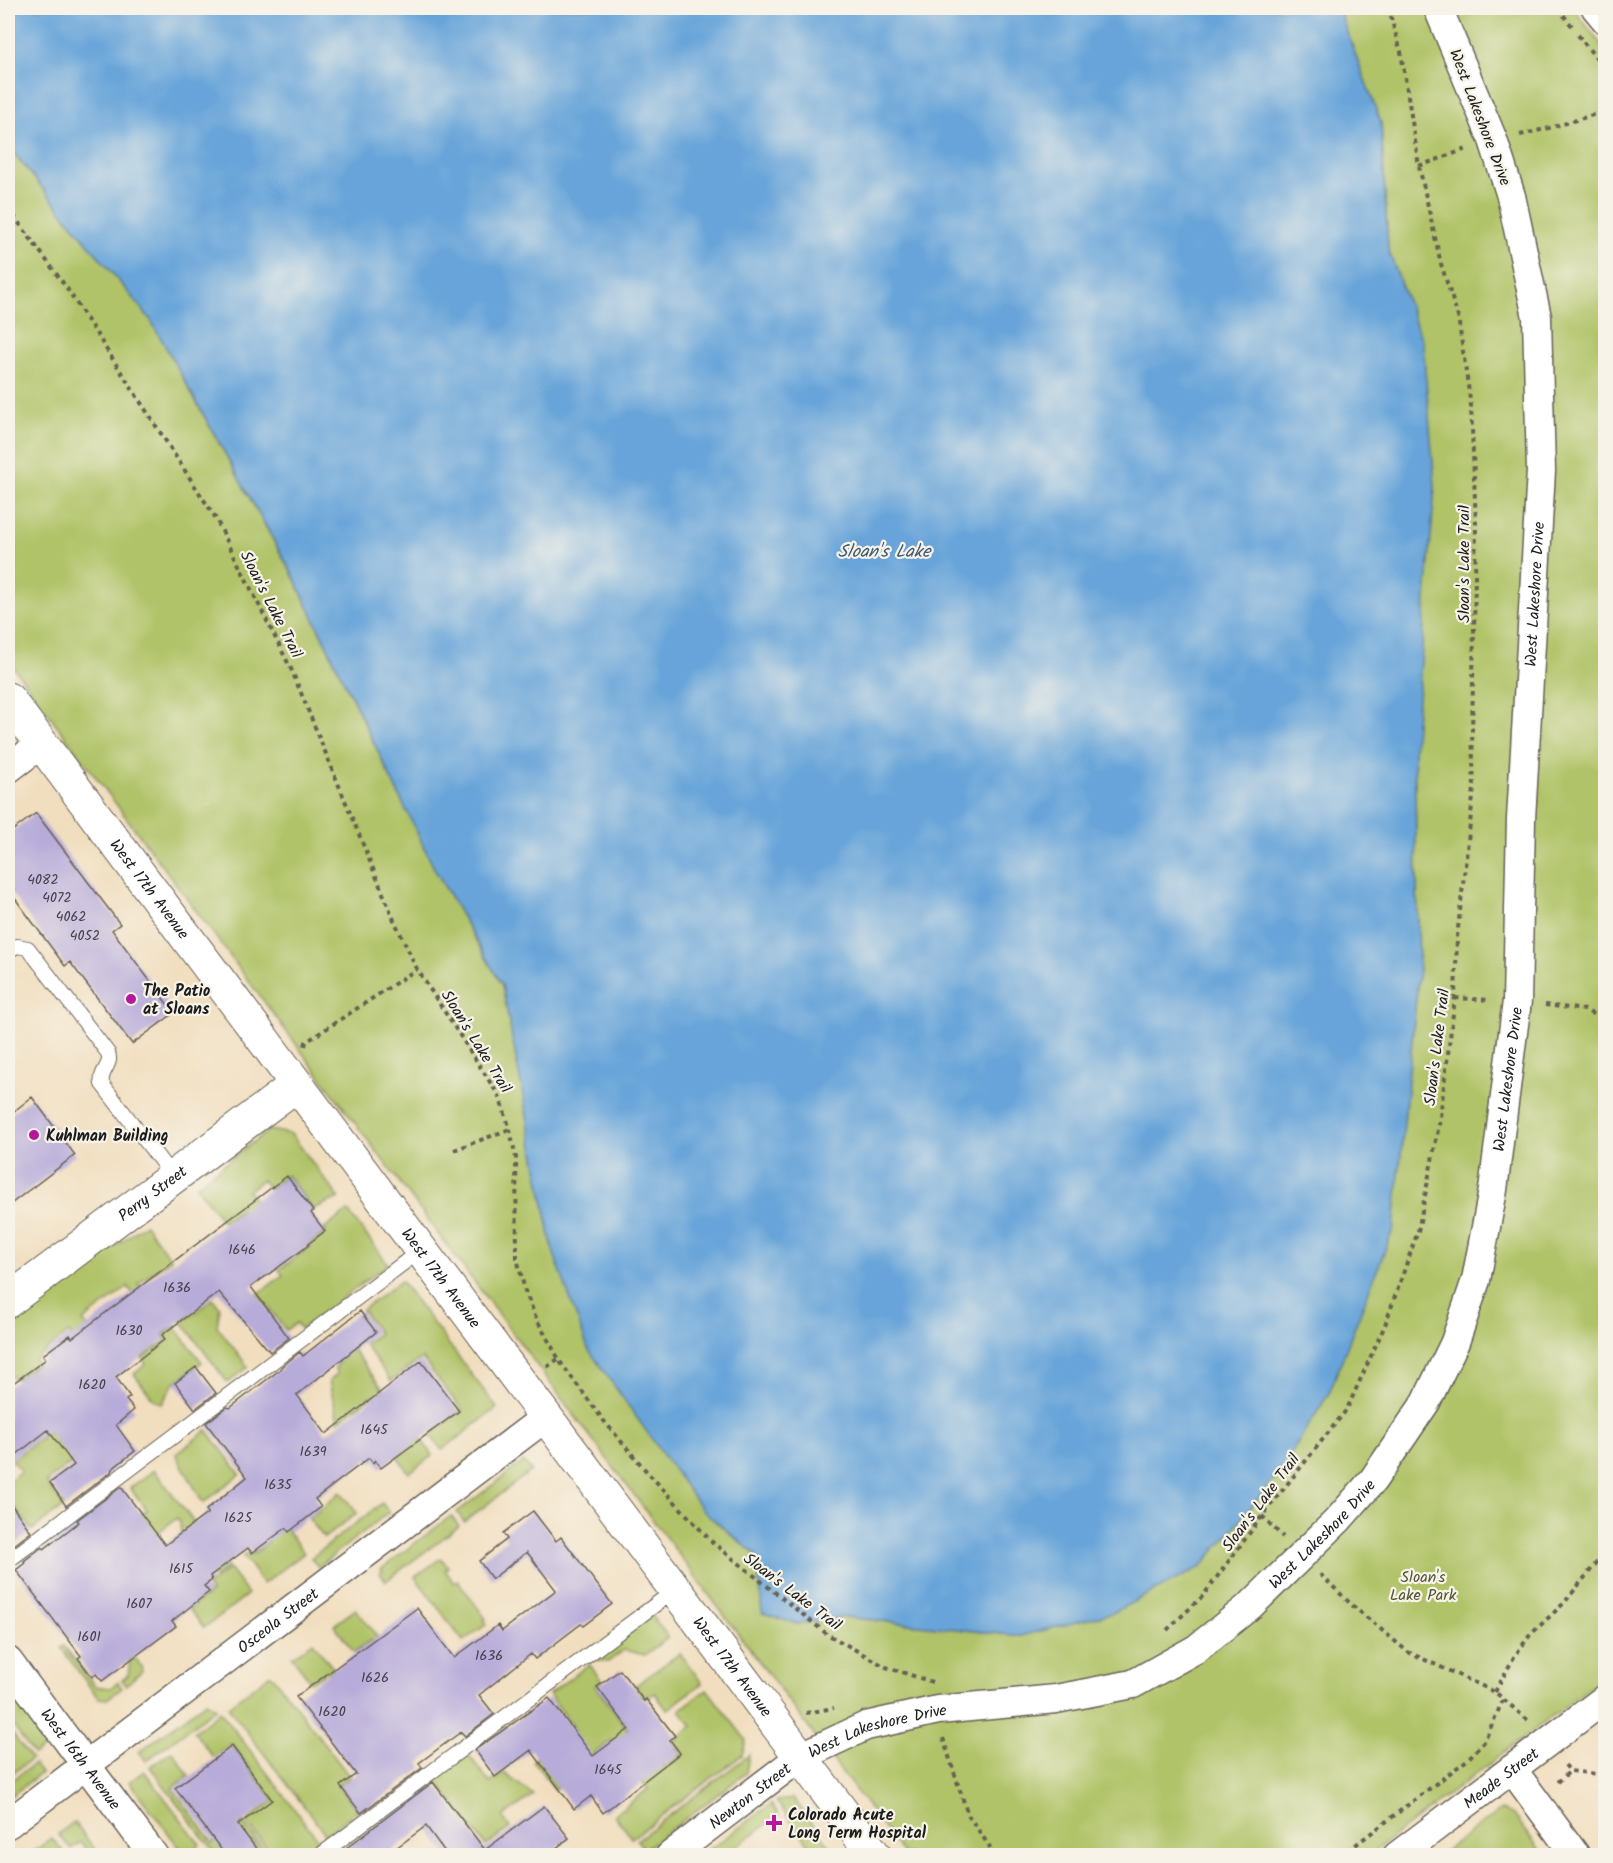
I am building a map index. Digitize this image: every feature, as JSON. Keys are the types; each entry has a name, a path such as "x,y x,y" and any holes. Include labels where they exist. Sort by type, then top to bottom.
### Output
{"street":[{"name":"West Lakeshore Drive","path":"801,1756 866,1726 939,1697 1056,1699 1133,1684 1196,1649 1251,1605 1338,1520 1373,1480 1426,1402 1455,1342 1476,1280 1493,1190 1517,1001 1521,819 1541,471 1537,317 1511,196 1493,140 1438,8"},
{"path":"1596,8 1605,20"},
{"name":"West 17th Avenue","path":"8,699 875,1856"},
{"path":"8,769 41,744"},
{"name":"Perry Street","path":"8,1301 297,1085"},
{"name":"Osceola Street","path":"8,1824 546,1417"},
{"name":"West 16th Avenue","path":"8,1661 154,1856"},
{"name":"Meade Street","path":"1397,1856 1605,1698"},
{"name":"Newton Street","path":"670,1856 801,1756"},
{"path":"1512,1768 1576,1856"}],"lane":[{"path":"8,951 17,945 28,948 108,1053 109,1061 101,1076 102,1084 173,1177"},
{"path":"8,1561 421,1250"},
{"path":"319,1856 675,1590"}],"path":[{"name":"Sloan's Lake Trail","path":"1165,1632 1203,1596 1262,1516 1347,1409 1384,1326 1418,1231 1440,1114 1455,998 1457,937 1474,788 1472,733 1476,524 1471,406 1458,317 1441,264 1419,166 1401,52 1388,8"},
{"path":"1558,8 1605,71"},
{"name":"Sloan's Lake Trail","path":"8,208 66,287 215,517 292,671 394,920 417,969 499,1096 510,1129 516,1158 517,1258 525,1291 537,1320 558,1359 604,1421 711,1541 827,1634 939,1697"},
{"path":"306,1042 417,969"},
{"path":"454,1150 510,1129"},
{"path":"541,1372 558,1359"},
{"path":"1262,1516 1353,1606 1408,1652 1495,1692 1529,1722"},
{"path":"1495,1692 1514,1657 1530,1635 1563,1603 1598,1561 1605,1556"},
{"path":"939,1697 942,1738 968,1815 996,1856"},
{"path":"1341,1856 1467,1760 1484,1742 1503,1700"},
{"path":"1560,1781 1570,1771 1605,1775"}],"green space":[{"name":"Sloan's Lake Park","path":"1338,8 1573,8 1606,51 1605,1676 1369,1855 904,1855 8,660 8,146 150,319 293,576 436,872 502,985 553,1251 703,1511 757,1556 762,1612 797,1624 844,1617 1021,1636 1201,1567 1277,1476 1329,1393 1419,968 1414,750 1423,344 1388,249 1381,123"},
{"path":"269,1130 291,1134 339,1198 313,1209 287,1175 269,1189 262,1180 248,1191 257,1203 268,1240 285,1262 281,1265 240,1210 223,1222 196,1186"},
{"path":"348,1211 388,1264 301,1329 296,1323 286,1330 258,1294 283,1275 279,1270 311,1246 310,1244 326,1232 324,1229"},
{"path":"145,1224 171,1259 138,1284 170,1328 163,1334 128,1287 83,1321 117,1365 69,1333 35,1359 37,1364 17,1379 8,1375 8,1327"},
{"path":"401,1281 497,1408 442,1450 430,1435 462,1410 422,1358 391,1381 364,1344 379,1333 362,1310"},
{"path":"213,1299 220,1308 217,1326 248,1367 228,1383 182,1322"},
{"path":"175,1327 202,1362 174,1383 162,1404 153,1399 134,1374 146,1364 142,1358 167,1340 163,1335"},
{"path":"338,1330 433,1455 409,1473 397,1457 401,1453 405,1437 373,1395 338,1421 329,1381 337,1374 335,1369 344,1351"},
{"path":"56,1426 94,1445 46,1482 64,1506 32,1530 14,1506 10,1509 8,1507 8,1482 21,1471 12,1460"},
{"path":"207,1430 240,1474 203,1503 176,1454"},
{"path":"523,1462 531,1471 464,1522 457,1512"},
{"path":"154,1470 228,1567 214,1578 181,1533 180,1522 177,1518 149,1539 139,1515 147,1510 130,1488"},
{"path":"340,1492 357,1513 324,1538 309,1519"},
{"path":"382,1503 389,1512 318,1567 311,1558"},
{"path":"275,1514 304,1553 263,1584 243,1556 248,1552 252,1555 269,1542"},
{"path":"451,1516 459,1526 386,1581 380,1573 383,1571 381,1569"},
{"path":"441,1558 448,1567 445,1570 454,1583 458,1581 486,1619 484,1620 487,1624 463,1641 415,1577"},
{"path":"229,1569 248,1594 204,1628 189,1609 211,1592 207,1586"},
{"path":"356,1609 414,1686 408,1690 371,1640 354,1652 334,1625"},
{"path":"651,1614 668,1637 645,1655 624,1650 608,1662 593,1659"},
{"path":"103,1617 141,1666 142,1671 126,1685 122,1680 128,1675 130,1660"},
{"path":"313,1642 374,1722 369,1725 327,1671 311,1682 292,1657"},
{"path":"64,1646 95,1686 110,1688 118,1682 122,1688 107,1699 98,1698 61,1648"},
{"path":"680,1653 702,1683 667,1710 655,1693 648,1698 644,1697 635,1686"},
{"path":"589,1664 602,1681 595,1686 649,1757 654,1753 665,1767 682,1754 673,1741 692,1726 680,1710 707,1689 746,1740 742,1755 632,1838 614,1815 648,1789 612,1740 593,1754 596,1759 555,1789 533,1761 575,1729 549,1694"},
{"path":"271,1674 350,1777 338,1786 358,1810 326,1835 228,1707"},
{"path":"8,1687 50,1744 34,1755 8,1719"},
{"path":"206,1702 216,1708 146,1761 139,1752"},
{"path":"220,1711 319,1841 300,1855 272,1855 246,1822 274,1800 231,1744 213,1757 194,1732"},
{"path":"8,1728 31,1759 8,1777 8,1751 12,1748 8,1742"},
{"path":"172,1751 189,1775 172,1788 211,1840 207,1843 150,1767"},
{"path":"468,1754 490,1783 504,1773 533,1795 503,1817 510,1828 486,1846 435,1779"},
{"path":"749,1755 746,1773 644,1850 637,1840"},
{"path":"34,1764 41,1773 8,1798 8,1783"},
{"path":"144,1771 200,1844 185,1855 129,1782"},
{"path":"793,1798 837,1855 817,1855 776,1801"},
{"path":"771,1804 779,1815 725,1855 702,1855"},
{"path":"1501,1810 1514,1815 1544,1855 1440,1855"},
{"path":"74,1822 99,1855 95,1855 91,1850 88,1852 81,1842 71,1849 58,1834"},
{"path":"243,1823 268,1855 263,1855 252,1841 233,1855 217,1855 209,1845"},
{"path":"52,1838 65,1854 29,1855"}],"water":[{"name":"Sloan's Lake","path":"8,8 1338,8 1381,123 1388,249 1423,344 1435,486 1414,750 1419,968 1394,1227 1329,1393 1277,1476 1201,1567 1112,1613 1021,1636 844,1617 797,1624 762,1613 757,1556 703,1511 588,1349 553,1251 502,985 436,872 293,575 150,319 8,146"}],"building":[{"path":"36,813 120,924 112,930 174,1013 132,1044 70,962 65,966 8,889 8,834"},
{"name":"Kuhlman Building","path":"32,1097 75,1155 8,1206 8,1116"},
{"path":"287,1176 325,1231 251,1287 289,1338 270,1352 219,1292 162,1335 165,1339 116,1377 130,1397 126,1400 134,1410 116,1425 135,1451 111,1472 66,1506 50,1483 74,1465 48,1430 8,1461 8,1387 46,1359 43,1355 70,1335 72,1338"},
{"path":"360,1311 376,1332 297,1395 326,1434 421,1361 459,1411 381,1468 375,1460 373,1463 369,1458 315,1499 321,1507 289,1532 286,1528 252,1553 248,1548 210,1576 212,1580 204,1586 209,1592 172,1621 176,1626 102,1681 96,1674 92,1677 78,1658 81,1656 16,1570 25,1563 24,1561 42,1547 44,1549 79,1522 77,1520 121,1487 165,1545 208,1513 206,1510 247,1477 206,1423 227,1407 230,1408 300,1352 303,1356"},
{"path":"196,1367 216,1393 195,1409 175,1383"},
{"path":"8,1500 31,1532 13,1546 8,1539"},
{"path":"533,1511 556,1541 561,1537 612,1604 535,1659 531,1654 479,1695 494,1714 465,1736 461,1732 419,1763 422,1768 361,1813 340,1786 356,1774 296,1697 417,1608 454,1658 498,1625 502,1631 556,1590 527,1552 492,1579 479,1561 507,1539 503,1533"},
{"path":"620,1670 675,1736 670,1740 680,1753 603,1813 591,1796 574,1809 531,1750 495,1777 475,1750 549,1698 593,1756 629,1729 597,1687"},
{"path":"232,1746 272,1800 238,1825 262,1856 226,1856 175,1788"},
{"path":"433,1782 485,1850 544,1806 569,1838 546,1856 448,1856 426,1826 385,1856 336,1856"}],"place":[{"name":"The Patio at Sloans","path":"131,999"},
{"name":"Kuhlman Building","path":"34,1135"},
{"name":"Colorado Acute Long Term Hospital","path":"774,1823"}]}
